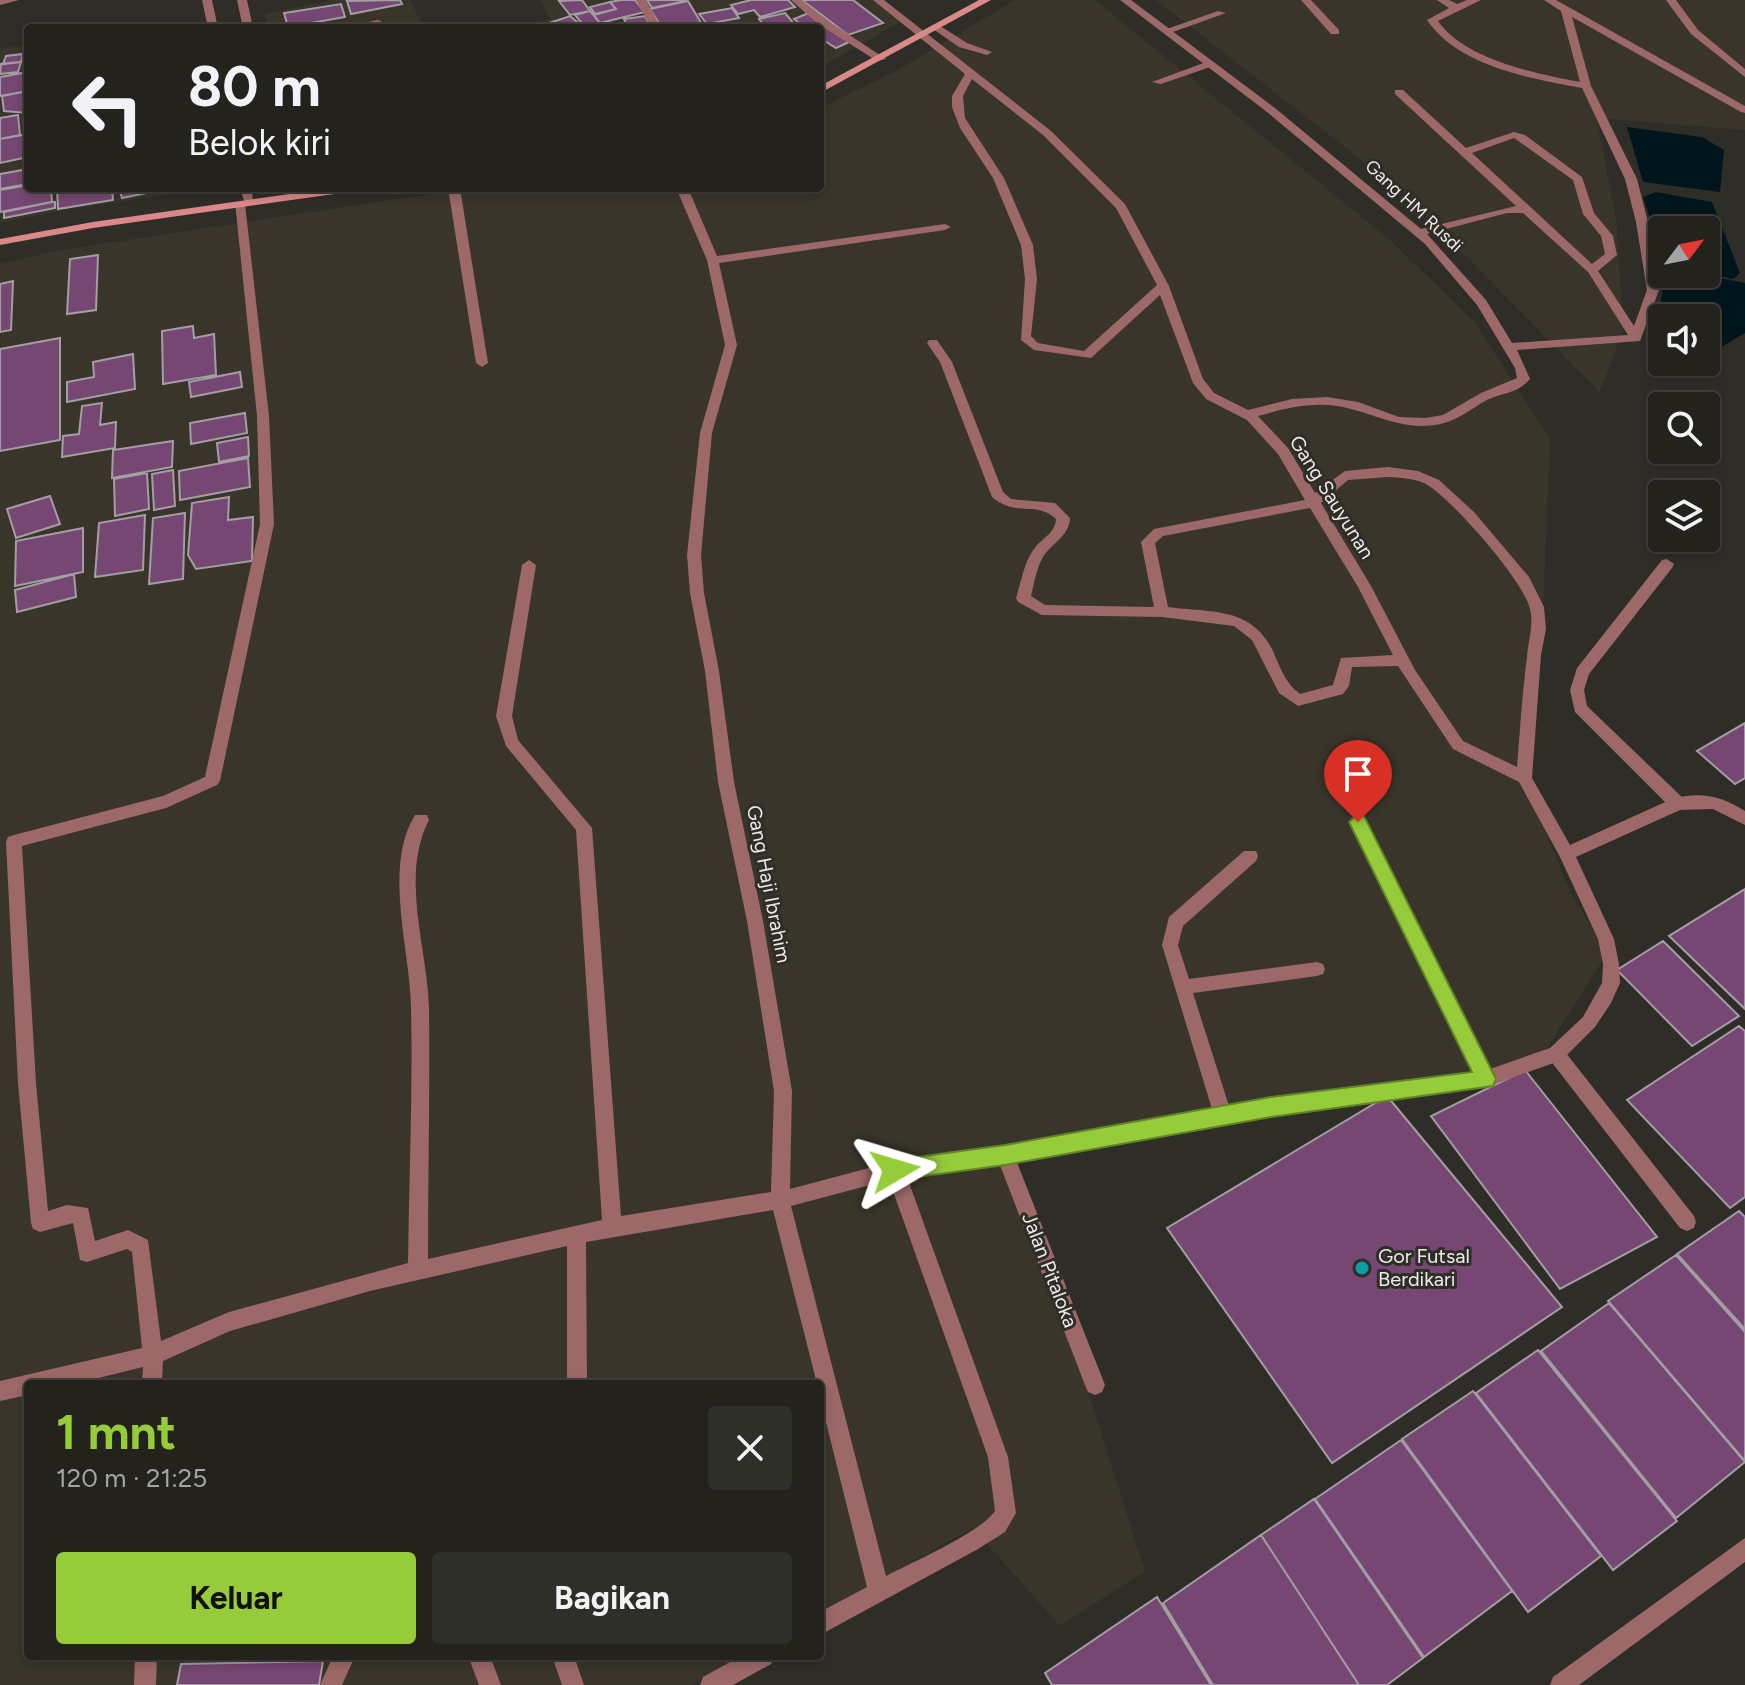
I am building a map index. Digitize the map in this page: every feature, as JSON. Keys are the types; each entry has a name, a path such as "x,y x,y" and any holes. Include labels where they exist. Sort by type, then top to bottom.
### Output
{"main road":[{"path":"824,88 986,0"},
{"path":"0,242 284,193"}],"street":[{"path":"0,2 14,0"},
{"path":"207,0 212,24"},
{"path":"244,0 247,24"},
{"path":"641,0 654,24"},
{"path":"796,0 821,21 881,59"},
{"name":"Gang Sauyunan","path":"878,0 1047,133 1121,206 1163,286 1197,380 1210,396 1247,414 1283,451 1364,586 1402,660 1458,745 1524,778"},
{"name":"Gang HM Rusdi","path":"1125,0 1271,110 1419,233 1482,303 1524,379 1517,386 1486,396 1443,420 1413,424 1335,401 1306,401 1247,414"},
{"path":"1306,0 1335,32"},
{"path":"1442,0 1456,8"},
{"path":"1476,0 1432,20 1440,32 1502,67 1586,86"},
{"path":"1549,0 1745,110"},
{"path":"1671,0 1681,19 1701,39 1745,74"},
{"path":"1565,8 1586,86 1631,179 1642,222 1653,290 1636,338"},
{"path":"1166,31 1221,13"},
{"path":"371,24 377,23"},
{"path":"937,27 963,45 987,52"},
{"path":"1157,82 1209,64"},
{"path":"972,72 959,86 956,112 974,144 990,162 1027,244 1032,272 1027,342 1034,346 1087,355 1163,286"},
{"path":"1399,92 1592,270 1636,338"},
{"path":"1464,152 1514,135 1578,179 1589,214 1607,236 1611,255 1592,270"},
{"path":"455,192 482,363"},
{"name":"Gang Haji Ibrahim","path":"684,192 713,260 731,345 706,433 694,555 726,782 757,934 783,1091 780,1200 879,1591"},
{"path":"152,1380 153,1355 141,1247 128,1239 87,1253 81,1214 67,1214 40,1223 27,1083 14,842 166,802 212,781 267,524 263,416 245,198"},
{"path":"1419,233 1507,210 1525,209"},
{"path":"713,260 945,227"},
{"path":"1509,347 1636,338"},
{"path":"933,343 946,362 997,494 1008,503 1050,506 1063,518 1064,526 1060,532 1038,554 1023,598 1042,610 1162,612 1237,621 1256,634 1287,692 1298,700 1338,690 1342,686 1346,662 1402,660"},
{"path":"47,1380 153,1355 229,1322 418,1268 612,1227 780,1200 895,1170 1005,1155 1271,1107 1486,1079 1556,1054 1589,1022 1611,983 1611,964 1606,939 1567,854 1524,778 1539,629 1537,607 1524,581 1469,515 1434,483 1413,474 1388,472 1345,476 1312,503 1159,532 1148,542 1162,612"},
{"path":"1667,564 1582,672 1577,690 1580,708 1678,804"},
{"path":"529,565 504,716 511,742 584,828 612,1227"},
{"path":"1567,854 1678,804 1709,799 1725,805 1745,819"},
{"path":"418,1268 420,1004 407,877 416,828 421,820"},
{"path":"1358,822 1486,1079"},
{"path":"1223,1117 1170,945 1175,922 1250,856"},
{"path":"1185,987 1317,969"},
{"path":"1556,1054 1687,1222"},
{"name":"Jalan Pitaloka","path":"1005,1155 1095,1385"},
{"path":"824,1622 998,1525 1006,1513 998,1457 895,1170"},
{"path":"576,1237 577,1380"},
{"path":"0,1391 24,1385"},
{"path":"1561,1685 1745,1549"},
{"path":"145,1685 146,1660"},
{"path":"331,1685 342,1660"},
{"path":"481,1660 490,1685"},
{"path":"564,1660 573,1685"},
{"path":"711,1685 756,1660"}],"shaded area":[{"path":"331,0 410,0 422,24 267,24 265,14"},
{"path":"540,0 873,0 901,21 824,66 824,24 532,24 550,19"},
{"path":"1015,0 1095,0 1390,240 1474,321 1550,439 1542,634 1524,778 1570,892 1607,953 1533,1071 1272,1105 1013,1155 1145,1571 1060,1626 973,1528 824,1611 824,1380 24,1380 24,1660 736,1660 691,1685 0,1685 0,264 55,251 443,192 824,192 824,106 896,71"},
{"path":"1156,0 1745,0 1745,130 1597,118 1617,225 1623,330 1600,392 1399,189"},
{"path":"24,46 24,192 188,192 76,208 0,223 0,49"}],"water":[{"path":"1627,127 1702,137 1724,150 1720,192 1643,182"},
{"path":"1656,192 1712,202 1718,216 1649,216 1643,197"},
{"path":"1720,222 1740,273 1733,279 1720,276"},
{"path":"1720,278 1745,283 1745,333 1720,348 1720,304 1660,304 1663,288 1720,288"}],"building":[{"path":"400,0 402,4 351,14 347,1"},
{"path":"582,0 590,11 570,15 559,1"},
{"path":"635,0 645,12 600,23 594,15 616,9 610,2"},
{"path":"647,0 685,0 686,1 652,8"},
{"path":"751,0 788,0 795,7 760,17 754,10 738,14 731,5"},
{"path":"802,0 853,0 883,23 848,35"},
{"path":"688,1 702,24 659,24 650,9"},
{"path":"610,2 616,9 595,14 590,7"},
{"path":"341,4 345,17 287,24 284,13"},
{"path":"732,8 739,18 707,24 699,14"},
{"path":"590,11 600,23 582,24 575,15"},
{"path":"785,13 794,24 763,24 759,19"},
{"path":"809,13 823,24 801,24 794,19"},
{"path":"570,16 580,24 546,24"},
{"path":"645,16 649,24 626,24 624,19"},
{"path":"824,28 849,42 836,48 824,40"},
{"path":"23,54 21,62 3,64 6,56"},
{"path":"21,62 18,72 0,74 1,64"},
{"path":"24,73 24,92 0,96 0,77"},
{"path":"24,92 24,113 4,111 2,96"},
{"path":"18,115 20,135 0,139 0,118"},
{"path":"24,135 24,158 0,163 0,139"},
{"path":"24,170 24,185 0,189 0,174"},
{"path":"24,186 24,192 51,192 52,202 0,212 0,190"},
{"path":"57,192 112,192 113,200 58,209"},
{"path":"120,192 151,192 122,198"},
{"path":"55,202 55,208 4,218 4,212"},
{"path":"98,255 96,310 67,314 70,259"},
{"path":"13,281 11,330 0,332 0,284"},
{"path":"193,326 194,338 214,334 216,375 163,384 162,331"},
{"path":"60,338 60,440 0,451 0,349"},
{"path":"133,354 135,389 67,402 67,382 94,377 93,362"},
{"path":"240,372 242,387 191,397 189,382"},
{"path":"102,403 100,425 116,422 115,448 62,457 63,436 79,434 82,406"},
{"path":"245,413 247,433 191,444 190,423"},
{"path":"248,437 249,456 219,462 217,443"},
{"path":"173,441 172,467 112,478 113,450"},
{"path":"248,458 250,487 180,500 179,471"},
{"path":"173,470 175,506 154,510 152,474"},
{"path":"147,473 149,509 115,516 114,479"},
{"path":"50,496 60,524 16,538 7,509"},
{"path":"229,497 228,520 253,517 252,561 196,569 188,555 192,503"},
{"path":"185,513 183,579 149,584 153,518"},
{"path":"145,515 143,570 95,577 99,523"},
{"path":"83,528 83,572 15,586 16,541"},
{"path":"74,574 76,597 17,612 15,590"},
{"path":"1745,723 1745,778 1735,784 1697,751"},
{"path":"1745,889 1745,1009 1669,936"},
{"path":"1663,941 1739,1016 1692,1046 1617,970"},
{"path":"1739,1026 1745,1031 1745,1197 1730,1208 1627,1100"},
{"path":"1525,1070 1657,1237 1560,1289 1431,1116"},
{"name":"Gor Futsal Berdikari","path":"1387,1096 1562,1307 1332,1463 1167,1228"},
{"path":"1739,1211 1745,1217 1745,1329 1677,1254"},
{"path":"1676,1255 1745,1332 1745,1461 1608,1301"},
{"path":"1609,1303 1745,1462 1676,1518 1541,1351"},
{"path":"1538,1350 1677,1521 1613,1570 1476,1393"},
{"path":"1473,1391 1601,1556 1528,1612 1402,1439"},
{"path":"1401,1440 1512,1591 1424,1657 1315,1499"},
{"path":"1314,1499 1423,1658 1387,1685 1359,1685 1261,1535"},
{"path":"1261,1535 1359,1685 1213,1685 1163,1603"},
{"path":"1157,1597 1211,1685 1052,1685 1045,1673"},
{"path":"323,1661 319,1685 177,1685 181,1664"}],"place":[{"name":"Gor Futsal Berdikari","path":"1362,1268"}],"route":[{"path":"895,1170 1005,1155 1271,1107 1486,1079 1358,822"}]}
